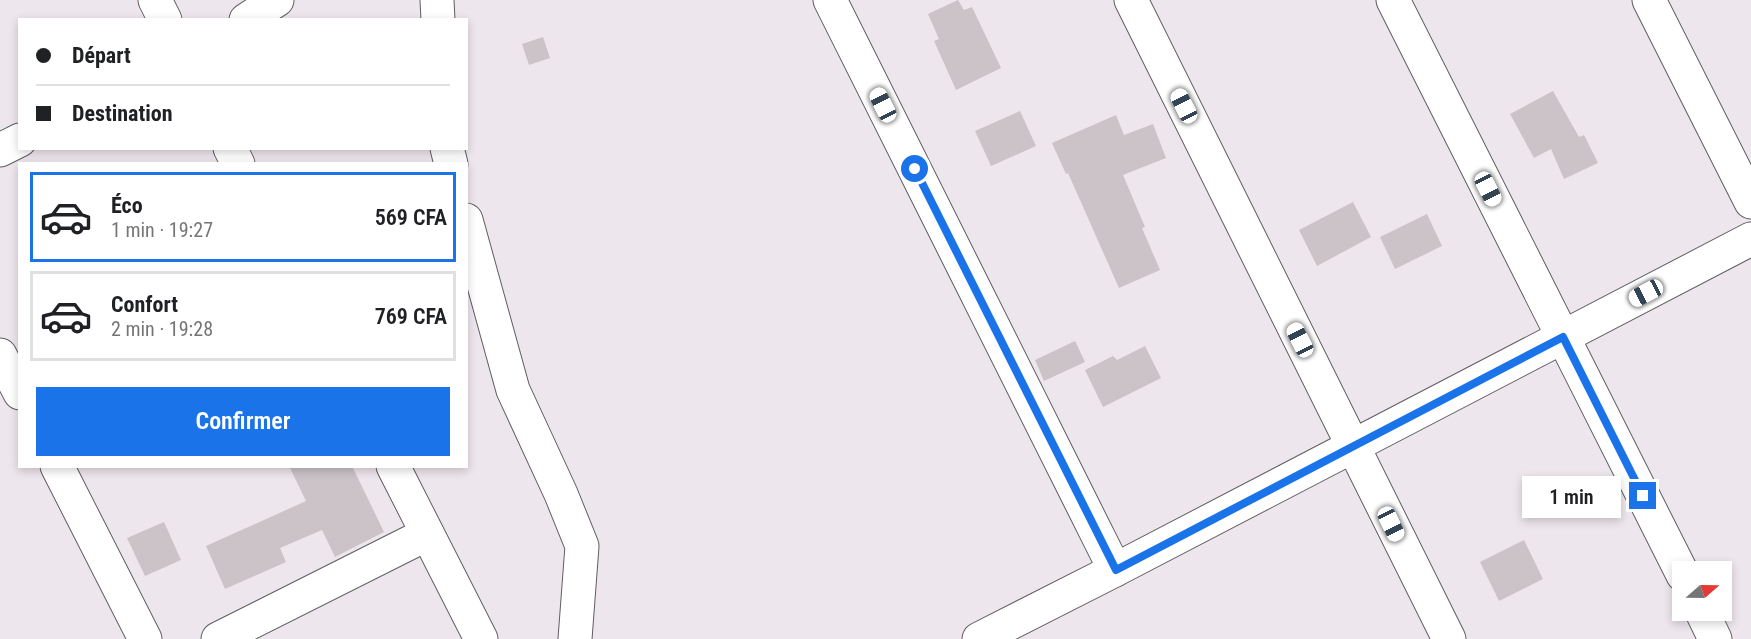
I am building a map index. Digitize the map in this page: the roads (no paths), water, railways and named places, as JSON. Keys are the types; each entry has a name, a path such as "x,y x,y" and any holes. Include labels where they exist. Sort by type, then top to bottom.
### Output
{"street":[{"path":"155,0 164,18"},
{"path":"249,18 277,0"},
{"path":"437,0 438,18"},
{"path":"830,0 1116,570"},
{"path":"1131,0 1449,639"},
{"path":"1393,0 1676,561"},
{"path":"1649,0 1751,202"},
{"path":"0,150 18,141"},
{"path":"468,227 513,390 561,494 582,546 575,639"},
{"path":"979,639 1116,570 1751,238"},
{"path":"0,355 18,389"},
{"path":"58,468 145,639"},
{"path":"394,468 481,639"},
{"path":"218,639 427,534"},
{"path":"1706,621 1715,639"}]}
